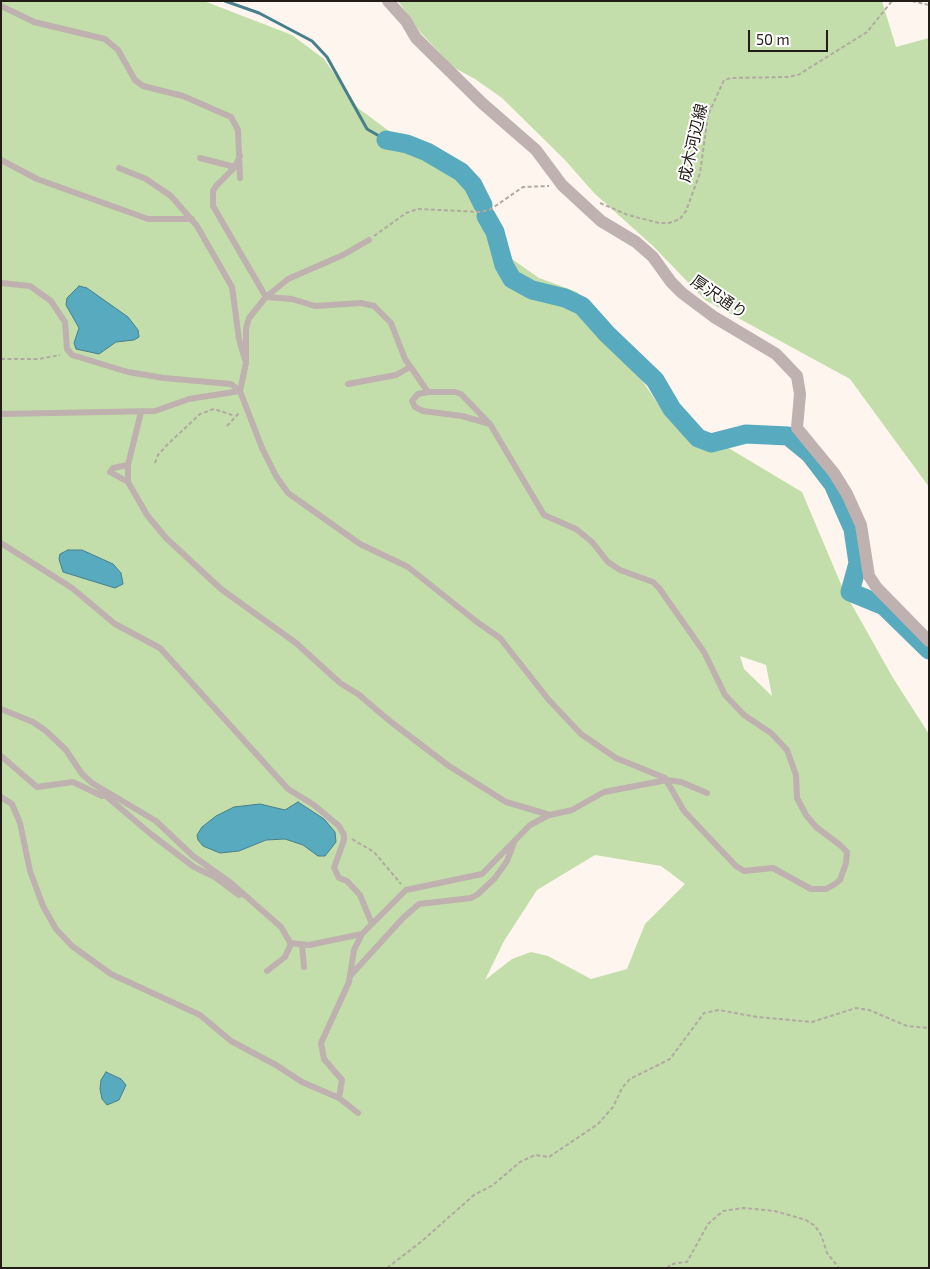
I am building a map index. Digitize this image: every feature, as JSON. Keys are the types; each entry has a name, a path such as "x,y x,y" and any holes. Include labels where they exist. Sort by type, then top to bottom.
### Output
{"street":[{"name":"厚沢通り","path":"388,1 429,51 482,103 536,150 562,185 601,222 636,242 653,257 671,282 682,293 714,317 776,354 797,376 800,394 797,428 828,465 847,494 861,525 869,576 877,588 929,641"}],"lane":[{"path":"1,6 34,22 105,39 118,50 135,80 143,86 183,96 231,117 236,124 240,156 240,178"},
{"path":"240,156 235,167 213,191 213,206 266,297"},
{"path":"200,158 235,167"},
{"path":"1,160 37,179 148,219 192,219"},
{"path":"119,168 134,172 158,186 180,204 192,219 232,287 239,339 246,363"},
{"path":"368,240 343,255 288,279 266,297 249,318 246,329 246,363 240,391 276,476 288,493 360,544 408,568 500,638 567,720 595,745 616,758 660,775 667,780 684,811 730,859 744,870 773,868 806,888 819,890 831,887 840,880 846,863 846,852 840,845 816,828 806,815 797,798 796,775 787,750 771,733 744,715 725,696 695,639 653,582 620,570 576,528 544,515 490,424 461,394 455,392 428,392 414,397 412,400 415,407 423,411 462,416 490,424"},
{"path":"1,284 30,286 51,301 65,322 67,349 72,356 128,372 164,378 231,384 240,391"},
{"path":"266,297 292,299 315,306 362,303 374,306 391,323 405,359 428,392"},
{"path":"348,384 396,374 410,367"},
{"path":"1,414 156,411 188,399 240,391"},
{"path":"141,412 128,466 128,482 147,515 166,538 221,589 296,643 340,683 358,694 398,728 449,766 506,802 550,815"},
{"path":"128,466 112,468 110,472 128,482"},
{"path":"1,543 72,588 115,624 160,648 288,789 339,826 344,835 334,868 340,878 346,881 360,895 372,924"},
{"path":"1,709 33,722 57,740 82,774 108,799 194,867 227,885 256,909 291,944 302,945 335,941 362,934"},
{"path":"1,756 37,788 72,782 108,799"},
{"path":"339,1098 342,1080 324,1059 321,1043 351,975 354,950 362,934 406,890 482,874 530,824 550,815 572,810 604,792 667,780 681,782 706,793"},
{"path":"92,783 156,821 193,856 231,883 261,908 281,927 291,944"},
{"path":"1,797 12,804 20,823 30,871 43,906 56,929 72,946 111,974 200,1015 230,1041 270,1062 302,1082 339,1098 358,1113"},
{"path":"351,975 403,918 419,904 471,898 484,889 507,861 515,840"},
{"path":"267,971 285,957 291,944"},
{"path":"302,945 304,967"}],"path":[{"name":"成木河辺線","path":"595,201 628,215 659,223 669,223 680,219 686,211 700,173 708,115 724,80 731,78 787,78 798,75 867,32 892,1"},
{"path":"912,1 929,4"},
{"path":"368,240 418,208 481,212 491,209 523,187 562,185"},
{"path":"1,359 72,356"},
{"path":"227,426 235,416 246,408"},
{"path":"156,464 158,455 200,414 214,409 235,416"},
{"path":"344,835 369,848 406,890"},
{"path":"387,1268 422,1241 474,1195 493,1185 511,1168 527,1157 535,1155 549,1157 598,1124 612,1107 626,1083 642,1072 670,1059 704,1013 719,1010 757,1017 812,1022 856,1008 869,1010 907,1026 929,1028"},
{"path":"667,1268 672,1264 687,1262 708,1224 722,1211 751,1208 794,1215 815,1226 821,1235 827,1253 839,1268"}],"green space":[{"path":"1,1 204,1 292,35 324,59 358,108 397,137 455,165 494,216 512,259 539,278 577,292 610,333 660,407 802,492 843,589 893,678 929,734 929,1268 1,1268","holes":["740,656 766,665 772,696 744,669","595,855 661,866 685,884 645,924 627,969 591,979 548,956 531,952 512,959 485,980 504,941 537,890"]},
{"path":"398,1 882,1 896,47 929,38 929,487 850,379 705,300 653,246 594,193 565,160 502,98 475,79 453,67 420,32"}],"water":[{"path":"79,286 87,288 128,317 138,330 139,337 134,340 116,342 99,354 76,349 74,343 79,328 66,305 67,298"},
{"path":"68,550 82,550 113,564 121,573 123,584 115,588 63,572 59,559 60,554"},
{"path":"298,802 324,819 335,832 336,842 325,856 318,856 303,845 285,839 266,840 239,851 220,853 203,846 198,840 197,835 202,827 216,816 234,807 260,804 285,810"},
{"path":"106,1072 121,1079 126,1085 119,1100 107,1105 102,1099 100,1089 101,1080"}],"waterway":[{"path":"225,1 259,13 312,41 327,57 367,129 386,140"},
{"path":"386,140 407,144 427,152 461,172 473,185 483,205"},
{"path":"486,216 495,232 504,265 512,279 532,290 565,298 582,306 607,334 655,380 672,409 698,438 711,443 746,434 788,436 810,454 833,484 853,529 858,563 850,592 884,606 929,650"}]}
